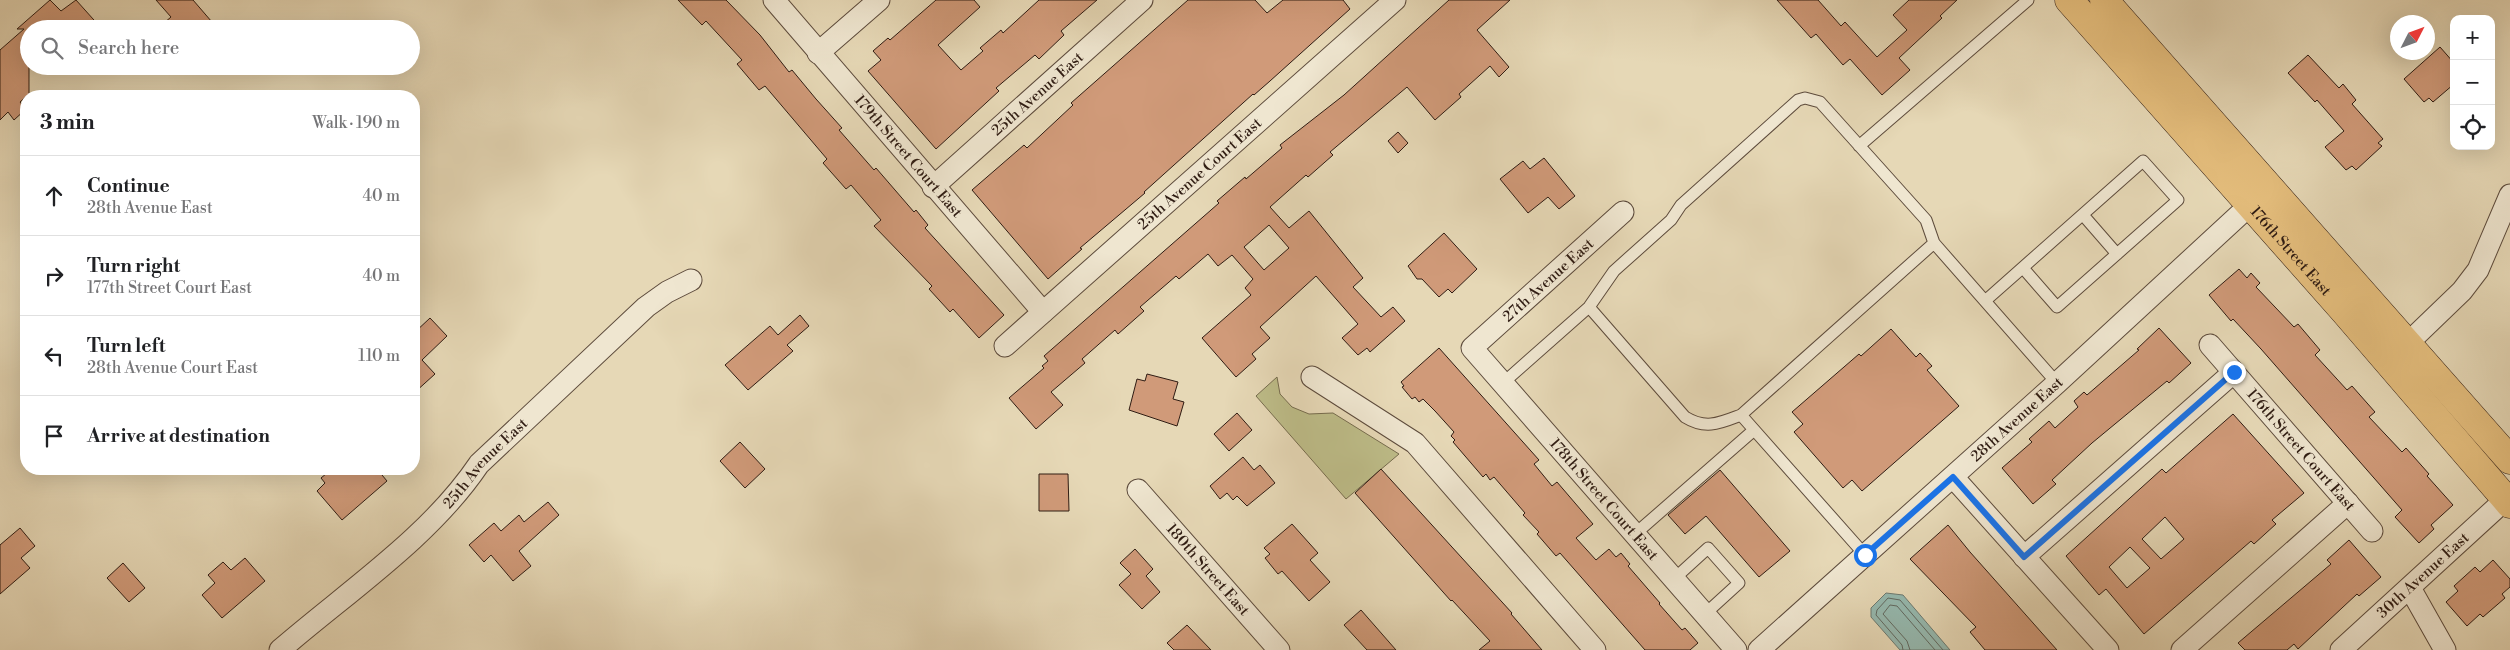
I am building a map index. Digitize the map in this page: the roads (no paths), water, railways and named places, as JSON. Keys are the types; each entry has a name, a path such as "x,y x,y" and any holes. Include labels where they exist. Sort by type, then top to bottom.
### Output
{"main road":[{"name":"176th Street East","path":"2069,0 2508,502"},
{"name":"176th Street East","path":"2104,0 2510,460"},
{"path":"2250,205 2267,205 2327,273 2350,278"}],"street":[{"name":"179th Street Court East","path":"774,0 933,187 1043,312"},
{"path":"818,53 879,0"},
{"name":"25th Avenue East","path":"933,187 1142,0"},
{"name":"25th Avenue Court East","path":"1005,346 1395,0"},
{"path":"2408,343 2462,291 2478,270 2510,195"},
{"name":"28th Avenue East","path":"1759,650 2057,383 2250,205"},
{"name":"27th Avenue East","path":"1472,348 1623,212"},
{"name":"25th Avenue East","path":"280,650 437,518 462,490 479,464 646,307 667,292 691,280"},
{"name":"176th Street Court East","path":"2210,345 2372,531"},
{"name":"178th Street Court East","path":"1472,348 1736,650"},
{"path":"2024,557 2234,372"},
{"path":"1312,377 1414,443 1594,650"},
{"path":"1953,477 2108,650"},
{"name":"180th Street East","path":"1138,490 1279,650"},
{"name":"30th Avenue East","path":"2341,650 2508,502"},
{"path":"2182,650 2348,503"},
{"path":"2410,588 2445,650"}],"lane":[{"path":"1860,146 2028,0"},
{"path":"1503,383 1589,307 1614,271 1671,220 1682,205 1798,100 1813,99 1820,102 1926,220 1934,243 2057,383"},
{"path":"1985,301 2143,161 2178,200 2057,307 2023,268"},
{"path":"2083,214 2117,254"},
{"path":"1589,307 1685,416 1705,426 1712,426 1741,415 1934,243"},
{"path":"1741,415 1865,555"},
{"path":"1635,534 1754,430"},
{"path":"1674,579 1708,548 1739,584 1704,614"}],"water":[{"path":"1886,593 1903,595 1950,650 1900,650 1871,617 1871,608"}]}
